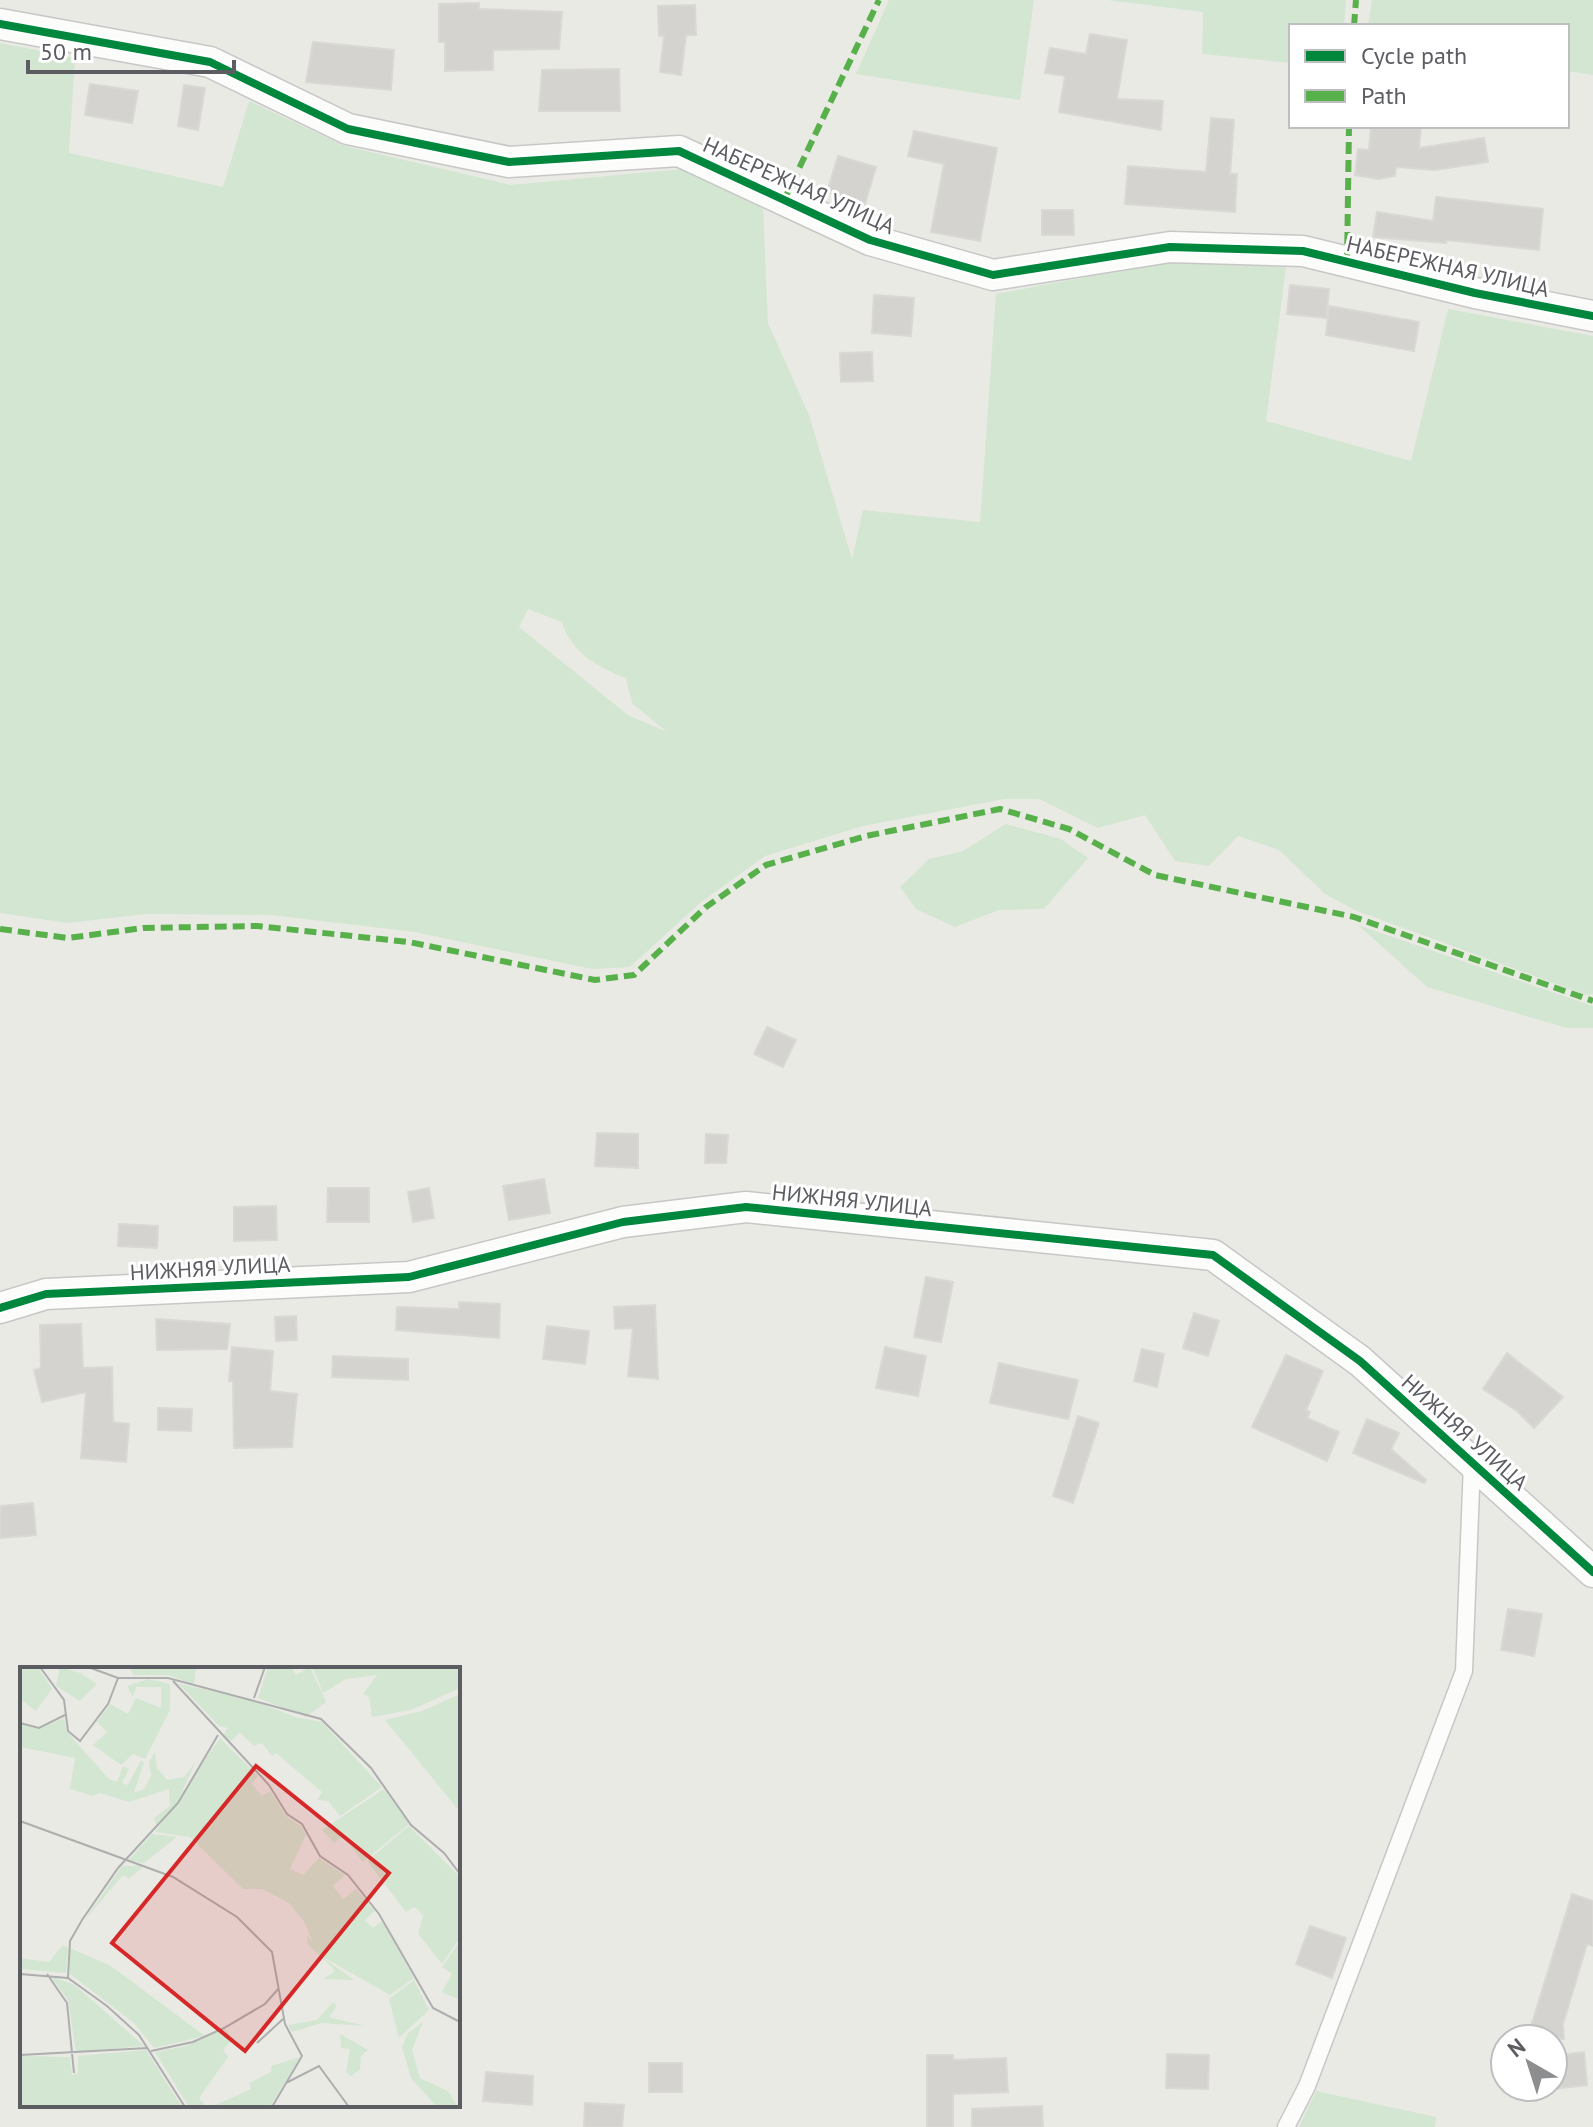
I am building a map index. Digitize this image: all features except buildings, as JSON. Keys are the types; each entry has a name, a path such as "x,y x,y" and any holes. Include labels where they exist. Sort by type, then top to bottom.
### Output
{"street":[{"name":"НАБЕРЕЖНАЯ УЛИЦА","path":"0,24 210,62 348,129 509,162 679,151 870,240 993,275 1170,247 1303,251 1475,293 1593,316"},
{"name":"НИЖНЯЯ УЛИЦА","path":"0,1308 46,1294 409,1277 623,1222 746,1207 1213,1255 1360,1361 1593,1572"}],"lane":[{"path":"1286,2127 1307,2086 1464,1671 1472,1461"}],"green space":[{"path":"889,0 1034,0 1020,100 856,74"},
{"path":"1107,0 1346,0 1344,24 1289,24 1289,63 1202,54 1203,12"},
{"path":"1372,0 1593,0 1593,75 1569,71 1569,24 1368,24"},
{"path":"0,43 75,58 69,153 223,187 249,101 345,146 511,185 682,169 763,205 768,323 809,415 852,559 863,510 980,522 996,294 1176,260 1286,267 1266,421 1411,461 1448,309 1593,336 1593,994 1586,995 1357,911 1325,894 1279,850 1238,836 1209,866 1175,861 1145,815 1098,828 1039,799 1004,799 863,826 765,856 700,903 630,967 592,969 414,932 271,915 147,914 67,923 0,913","holes":["528,609 562,622 578,650 605,669 626,678 632,703 667,732 628,715 519,627"]},
{"path":"1006,824 1061,839 1088,858 1044,909 999,910 955,927 916,909 900,887 929,859 963,851"},
{"path":"1358,925 1593,1006 1593,1028 1567,1028 1427,987"},
{"path":"1316,2091 1436,2117 1435,2127 1299,2127"}],"marked path":[{"path":"784,200 879,0"},
{"path":"1354,24 1356,0"},
{"path":"1347,262 1349,128"},
{"path":"0,929 68,938 143,928 257,926 409,942 595,980 634,975 706,907 766,865 866,836 1000,809 1069,829 1155,875 1354,917 1593,1001"}],"cycle path":[{"path":"0,24 210,62 348,129 509,162 679,151 870,240 993,275 1170,247 1303,251 1475,293 1593,316"},
{"path":"0,1308 46,1294 409,1277 623,1222 746,1207 1213,1255 1360,1361 1593,1572"}]}
